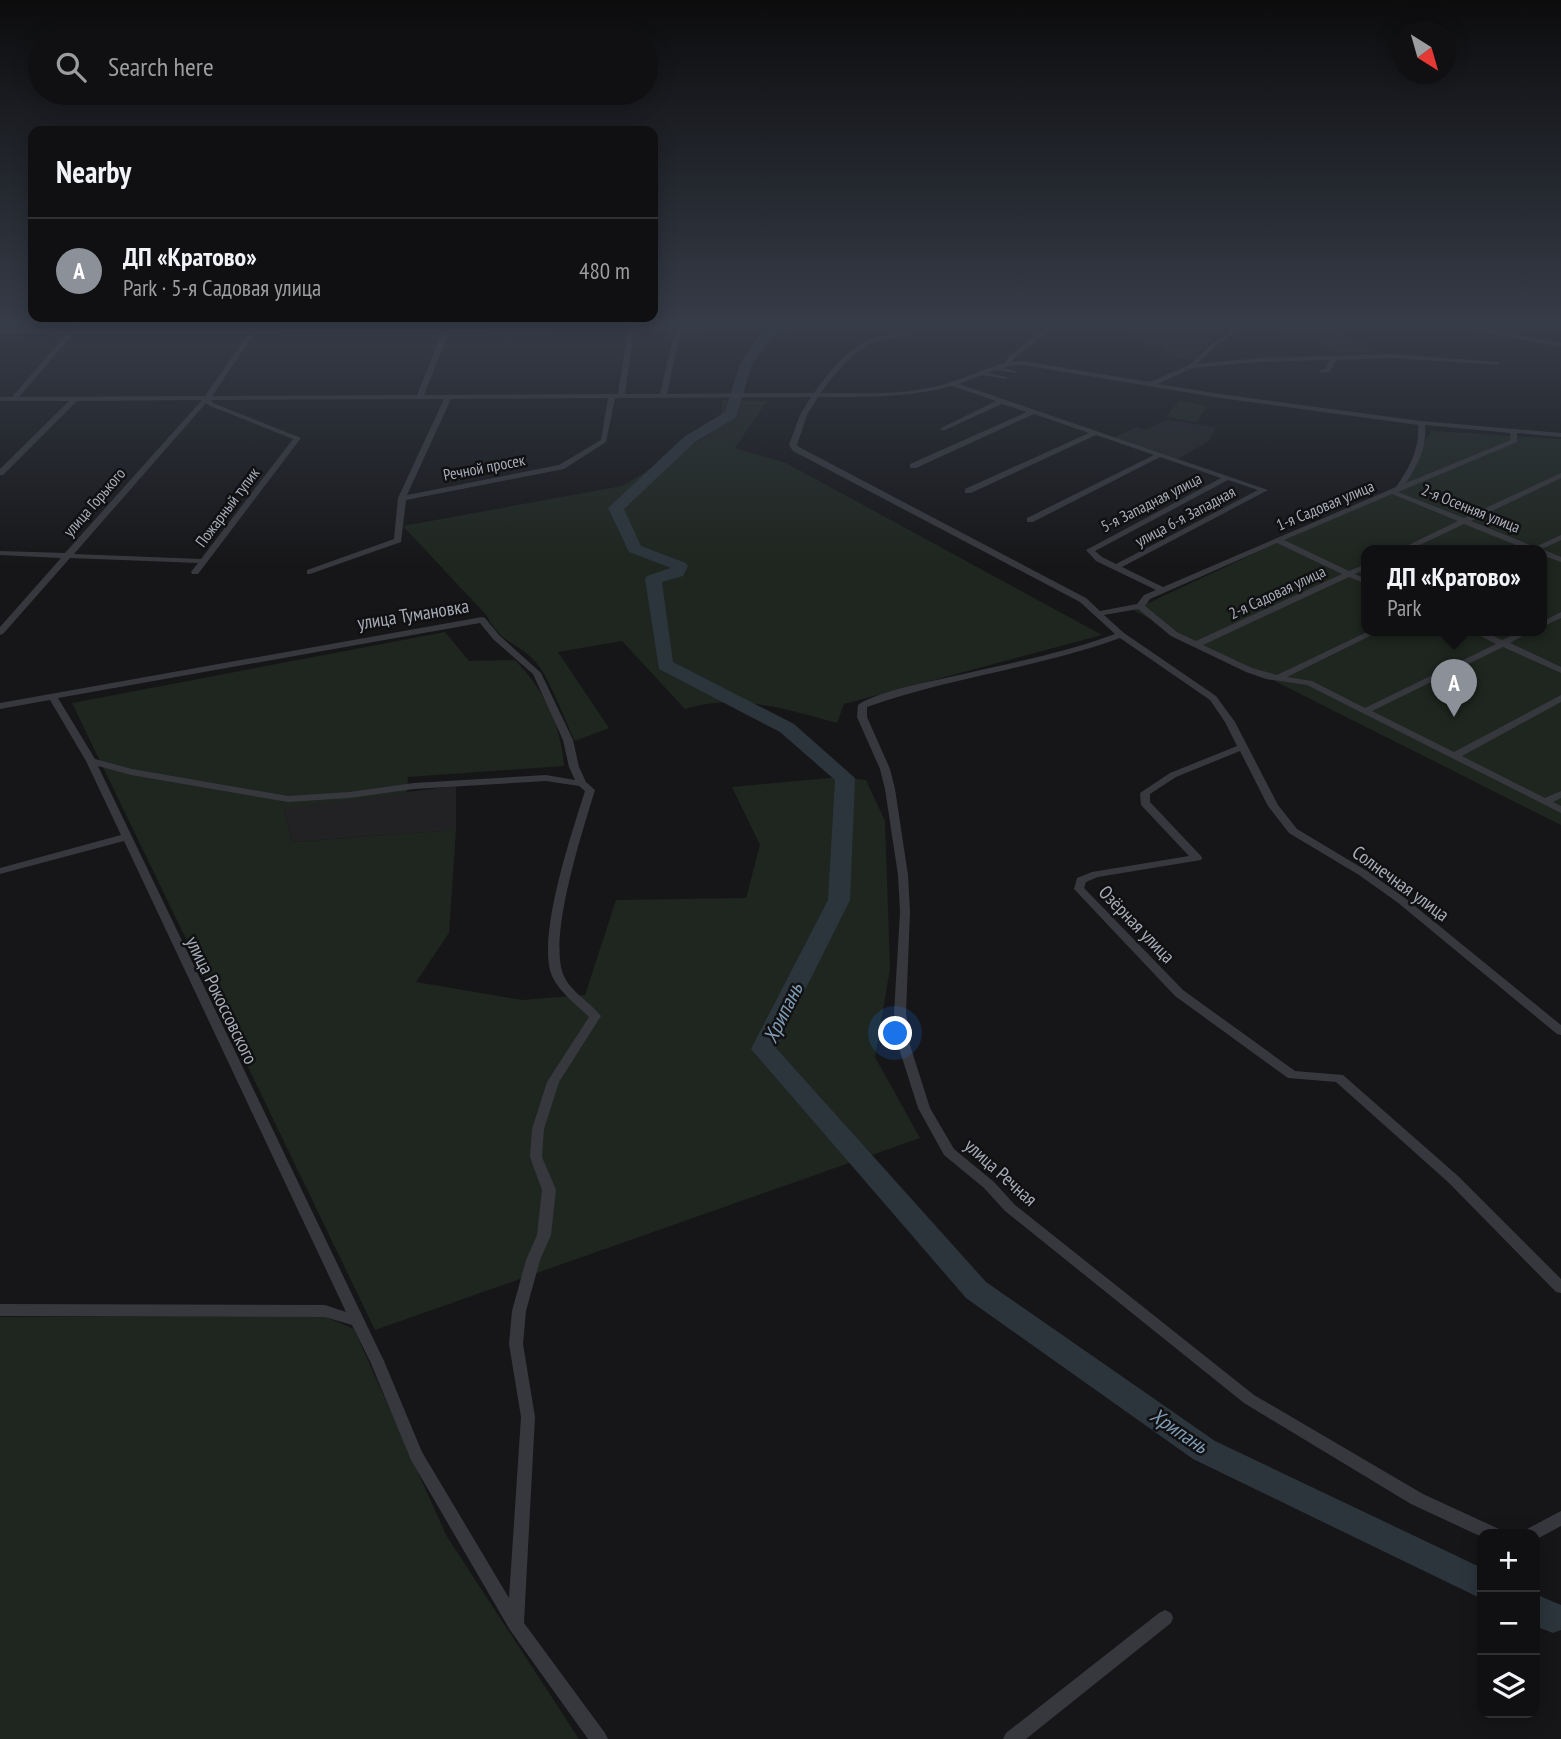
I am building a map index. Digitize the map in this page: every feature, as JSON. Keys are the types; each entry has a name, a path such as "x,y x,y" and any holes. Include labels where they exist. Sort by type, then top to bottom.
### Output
{"street":[{"path":"0,473 70,404"},
{"name":"улица Горького","path":"0,632 201,404"},
{"name":"Пожарный тупик","path":"195,572 297,438 210,404"},
{"path":"310,572 398,540 402,498 445,404"},
{"name":"Речной просек","path":"402,498 561,467 604,441 614,404"},
{"name":"Солнечная улица","path":"812,404 800,422 793,445 796,449 1083,600 1121,635 1213,698 1230,722 1273,806 1293,831 1363,873 1401,900 1561,1031"},
{"path":"943,429 995,404"},
{"path":"1011,404 1227,478"},
{"path":"1281,404 1421,423 1561,435"},
{"path":"913,466 1033,412"},
{"path":"1396,490 1411,471 1424,437 1421,423"},
{"name":"1-я Садовая улица","path":"1140,606 1147,597 1515,441 1513,432"},
{"path":"968,491 1095,433"},
{"path":"1030,520 1160,455"},
{"path":"1412,545 1561,475"},
{"name":"улица 6-я Западная","path":"1117,567 1261,493 1263,488 1227,478"},
{"name":"5-я Западная улица","path":"1164,591 1094,556 1090,550 1227,478"},
{"name":"2-я Осенняя улица","path":"1396,490 1524,545"},
{"path":"1277,540 1361,579"},
{"path":"0,554 203,561"},
{"name":"2-я Садовая улица","path":"1199,643 1361,569"},
{"path":"1097,614 1140,606 1174,634 1199,643 1249,670 1266,676 1309,683 1561,810"},
{"name":"улица Тумановка","path":"0,706 482,620 537,673 568,740 574,767 582,784 590,790 572,852 553,941 558,976 595,1016 553,1082 538,1129 536,1157 549,1190 544,1235 533,1260 519,1311 516,1345 528,1417 516,1625"},
{"name":"улица Речная","path":"1121,635 1049,659 999,667 863,705 862,717 885,769 898,835 905,912 900,1013 904,1045 924,1108 949,1152 989,1185 1010,1208 1249,1399 1417,1499 1482,1529"},
{"path":"1280,677 1366,636"},
{"path":"1486,636 1561,670"},
{"path":"1366,711 1518,636"},
{"name":"улица Рокоссовского","path":"52,696 91,761 377,1361 416,1455 516,1625 598,1739"},
{"path":"1455,756 1561,698"},
{"name":"Озёрная улица","path":"1242,747 1172,775 1145,793 1145,803 1197,858 1096,874 1081,880 1079,889 1179,993 1292,1075 1339,1078 1453,1179 1561,1288"},
{"path":"91,761 131,772 288,799 349,795 414,786 533,778 582,784"},
{"path":"1546,802 1561,794"},
{"path":"0,871 125,837"},
{"path":"0,1310 325,1311 357,1321"},
{"path":"1540,1530 1561,1518"},
{"path":"1013,1739 1165,1618"}],"shaded area":[{"path":"722,404 765,404 735,448 786,463 1102,635 844,704 837,723 780,708 743,703 724,702 685,709 622,641 558,652 609,728 575,741 551,688 535,661 497,631 487,616 403,526 622,486 709,435 721,416"},
{"path":"1176,404 1207,406 1196,422 1166,417"},
{"path":"1167,420 1216,427 1209,441 1178,459 1114,438 1136,427 1146,430"},
{"path":"1431,431 1561,439 1561,825 1133,610 1397,487"},
{"path":"445,632 469,661 515,660 525,671 555,722 564,766 408,777 407,793 284,808 292,842 456,830 449,933 416,982 522,1000 585,995 616,900 746,898 760,845 732,787 839,777 866,780 885,821 890,969 875,1057 920,1138 375,1330 72,703"},
{"path":"456,786 456,830 292,842 284,807"},
{"path":"324,1316 354,1329 446,1535 579,1739 0,1739 0,1317"}],"waterway":[{"name":"Хрипань","path":"734,404 731,414 689,440 616,508 635,549 680,566 677,573 653,579 665,665 787,728 845,778 839,900 763,1049 976,1290 1204,1450 1477,1582"},
{"name":"Хрипань","path":"1540,1612 1553,1618"}],"place":[{"name":"ДП «Кратово»","path":"1454,717"}]}
